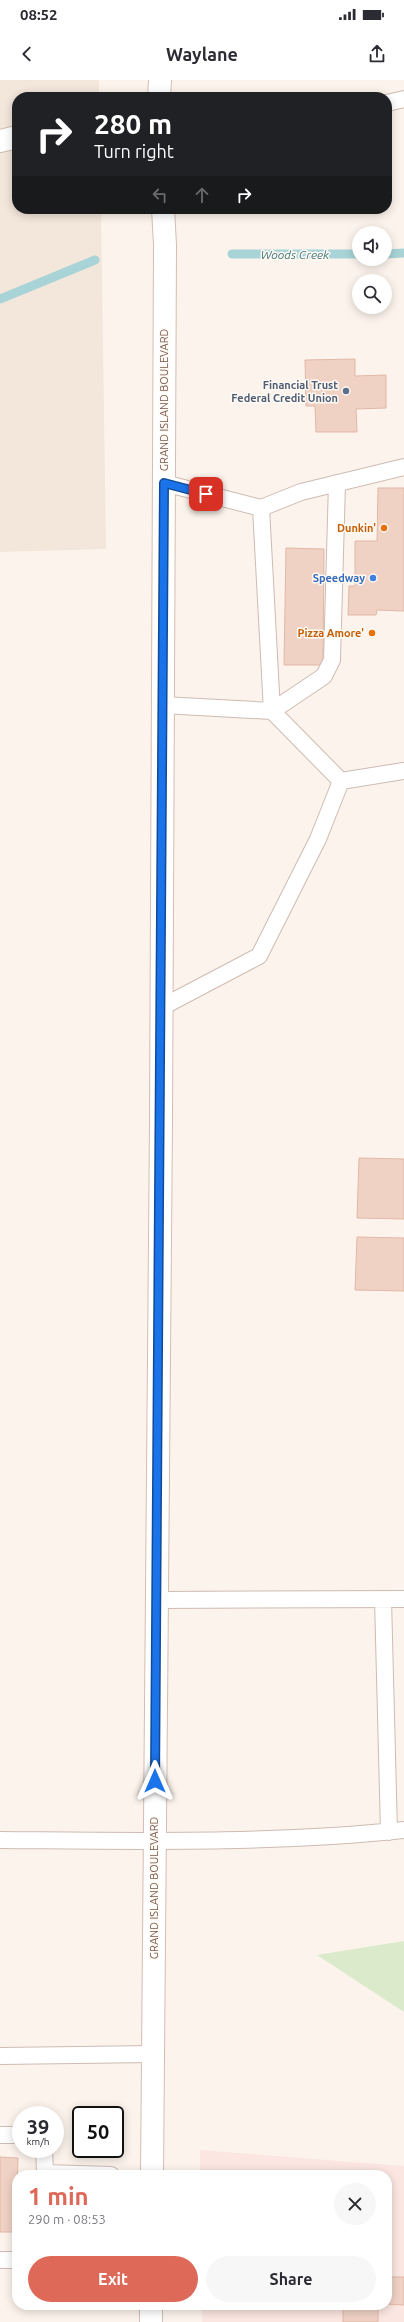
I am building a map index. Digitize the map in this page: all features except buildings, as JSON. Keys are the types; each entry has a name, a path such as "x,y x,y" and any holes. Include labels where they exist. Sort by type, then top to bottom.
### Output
{"main road":[{"path":"160,80 160,92"},
{"path":"0,141 12,138"},
{"name":"GRAND ISLAND BOULEVARD","path":"152,2170 162,1007 165,245 163,214"},
{"path":"151,2310 151,2322"}],"lane":[{"path":"392,102 404,99"},
{"path":"164,483 261,508 301,492 404,467"},
{"path":"163,706 272,711 324,676 332,660 337,483"},
{"path":"261,508 272,711 342,781"},
{"path":"342,781 404,771"},
{"path":"162,1007 259,956 318,839 342,781"},
{"path":"0,1840 155,1842 396,1831 383,1599"},
{"path":"157,1600 404,1599"},
{"path":"0,2056 153,2054"},
{"path":"0,2135 12,2135"},
{"path":"44,2158 45,2170"},
{"path":"0,2260 12,2260"}],"shaded area":[{"path":"0,80 99,80 99,92 12,92 12,214 101,214 106,549 0,552"},
{"path":"200,2150 404,2166 404,2322 202,2322 202,2310 392,2310 392,2170 200,2170"}],"green space":[{"path":"404,1941 404,2012 317,1955"}],"waterway":[{"name":"Woods Creek","path":"392,254 404,253"},
{"name":"Woods Creek","path":"232,254 352,254"},
{"name":"Woods Creek","path":"0,299 95,260"}],"place":[{"name":"Financial Trust Federal Credit Union","path":"346,391"},
{"name":"Dunkin'","path":"384,528"},
{"name":"Speedway","path":"373,578"},
{"name":"Pizza Amore'","path":"372,633"}],"route":[{"path":"155,1781 161,1108 164,483 206,494"}]}
